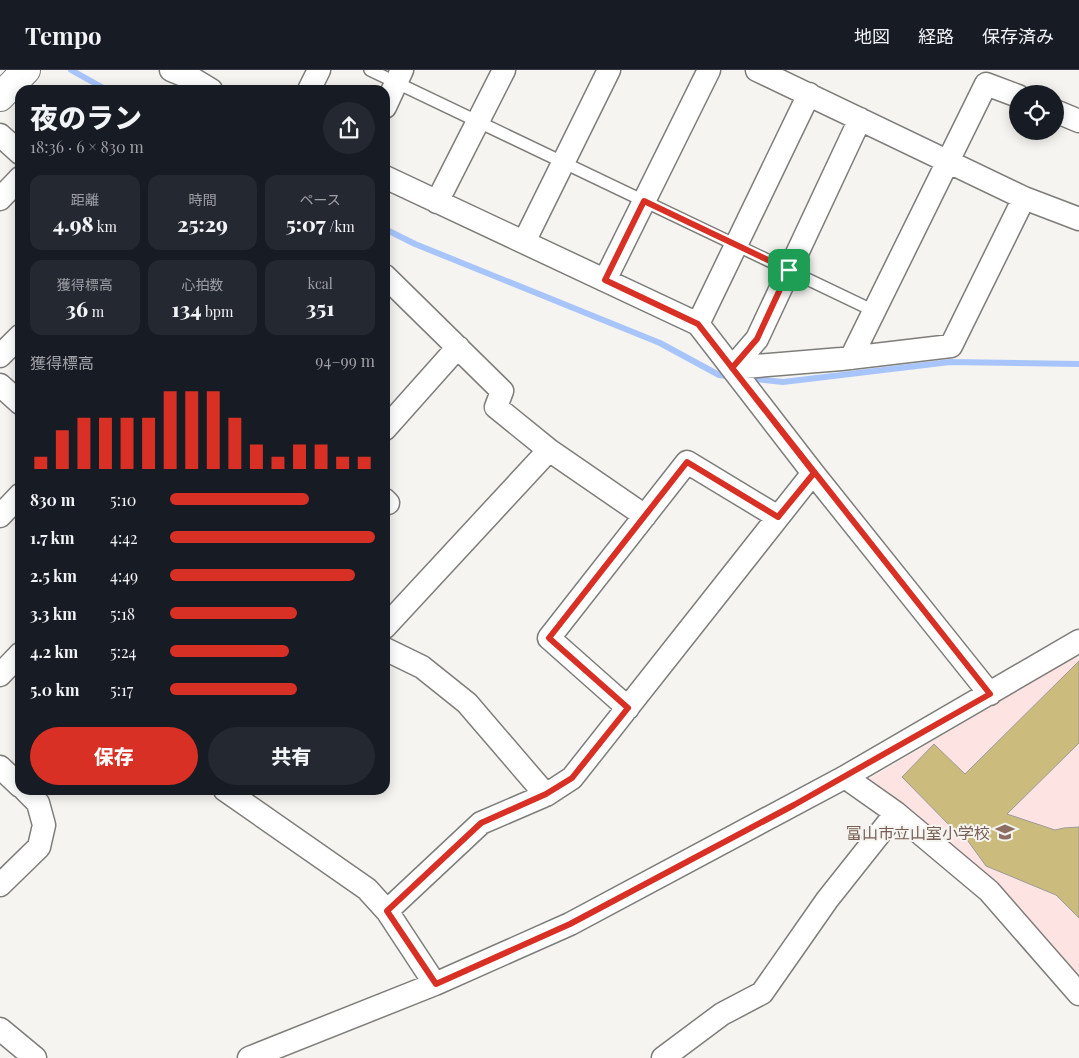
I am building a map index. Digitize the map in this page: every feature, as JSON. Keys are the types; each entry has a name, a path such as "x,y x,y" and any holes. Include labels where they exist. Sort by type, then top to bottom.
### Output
{"street":[{"path":"0,97 26,70"},
{"path":"171,70 201,80"},
{"path":"312,85 319,70"},
{"path":"437,202 504,70"},
{"path":"524,242 609,70"},
{"path":"605,280 709,70"},
{"path":"757,70 1024,198 1079,219"},
{"path":"390,96 399,76"},
{"path":"851,358 986,84 1009,93"},
{"path":"698,324 809,94"},
{"path":"1064,115 1079,121"},
{"path":"732,368 757,339 860,119"},
{"path":"0,135 15,149"},
{"path":"390,179 698,324 990,694"},
{"path":"0,199 15,183"},
{"path":"732,368 851,358 950,346 1024,198"},
{"path":"390,281 502,391 496,407 549,450 645,516"},
{"path":"0,356 15,341"},
{"path":"390,423 458,347"},
{"path":"0,385 15,398"},
{"path":"390,622 549,450"},
{"path":"628,708 549,638 687,462 778,517"},
{"path":"387,911 481,823 546,794 572,778 814,473"},
{"path":"0,516 15,500"},
{"path":"249,1058 436,984 570,924 845,777 1079,641"},
{"path":"390,651 422,667 467,703 546,794"},
{"path":"0,675 15,659"},
{"path":"0,766 15,781"},
{"path":"845,777 896,813 989,891 1079,994"},
{"path":"0,885 39,847 44,825 38,795"},
{"path":"232,795 367,889 387,911 436,984"},
{"path":"664,1058 722,1014 762,993 827,900 896,813"},
{"path":"0,1029 35,1058"}],"lane":[{"path":"370,70 399,76 478,121 874,311"}],"shaded area":[{"name":"富山市立山室小学校","path":"1076,656 1079,659 1079,981 867,780"}],"building":[{"path":"1079,661 1079,743 1007,814 1055,830 1079,827 1079,918 1056,895 986,866 960,830 957,833 902,777 934,744 965,774"}],"waterway":[{"path":"71,70 98,85"},
{"path":"390,232 415,244 660,343 719,375 732,377"},
{"path":"747,378 783,382 950,362 1079,364"}],"place":[{"name":"富山市立山室小学校","path":"1005,832"}],"route":[{"path":"789,270 644,201 605,280 698,324 732,368 814,473 778,517 687,462 549,638 628,708 572,778 546,794 481,823 387,911 436,984 570,924 794,805 990,694 732,368 757,339 789,270"}]}
